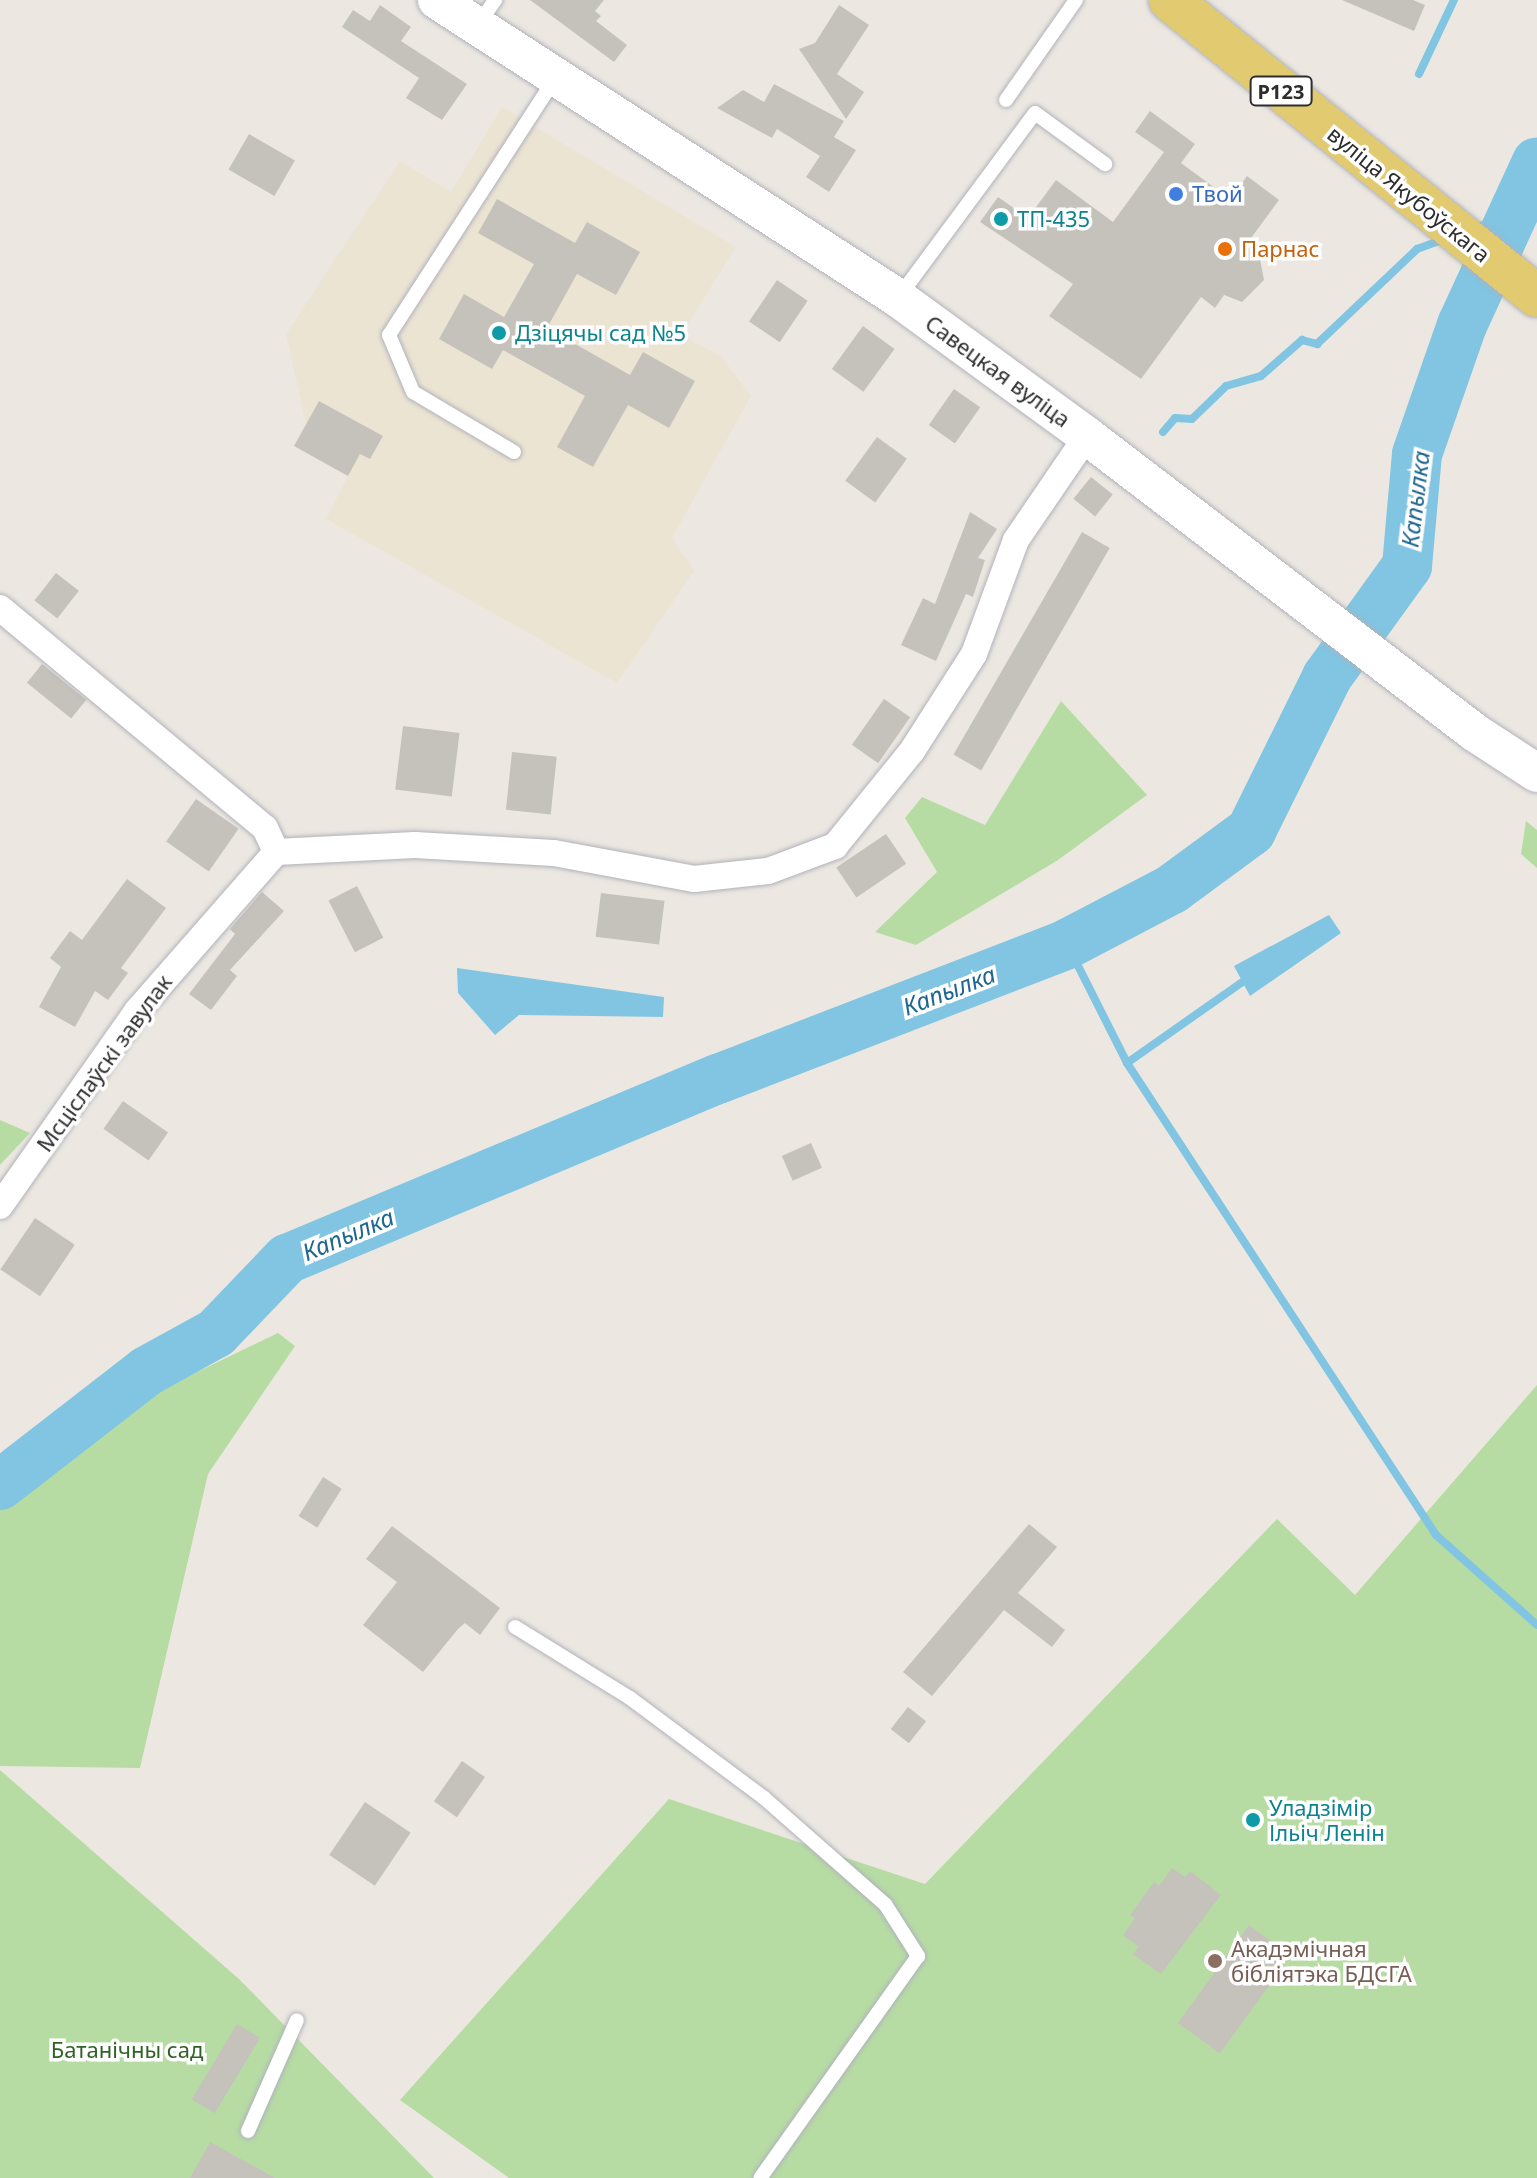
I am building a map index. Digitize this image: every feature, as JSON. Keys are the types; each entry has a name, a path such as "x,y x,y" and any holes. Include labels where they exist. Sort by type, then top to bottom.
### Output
{"main road":[{"name":"Савецкая вуліца","path":"437,0 486,13 555,77 898,298 1087,436 1423,693 1537,773"},
{"name":"вуліца Якубоўскага","path":"1170,0 1536,295"}],"street":[{"path":"0,608 265,828 276,852 415,845 554,853 694,879 768,871 835,846 912,751 974,654 1016,540 1087,436"},
{"name":"Мсціслаўскі завулак","path":"0,1206 137,1011 276,852"}],"lane":[{"path":"1006,100 1076,0"},
{"path":"514,452 413,392 389,335 555,77"},
{"path":"898,298 1035,113 1105,164"},
{"path":"515,1627 630,1698 763,1797 885,1904 918,1956 760,2178"},
{"path":"248,2131 297,2020"}],"shaded area":[{"path":"502,107 736,247 681,335 721,356 751,396 672,538 694,571 617,683 326,519 348,476 294,446 306,424 286,334 400,161 451,192"}],"green space":[{"path":"1061,701 1147,795 1058,860 916,945 875,932 937,872 905,818 922,797 985,825"},
{"path":"1526,821 1537,830 1537,868 1521,854"},
{"path":"0,1120 30,1133 0,1165"},
{"path":"278,1333 295,1346 208,1474 140,1768 0,1766 0,1499 164,1388"},
{"path":"1537,1385 1537,2178 509,2178 400,2100 669,1799 925,1884 1277,1519 1355,1595"},
{"name":"Батанічны сад","path":"0,1770 239,1979 434,2178 0,2178"}],"water":[{"path":"1329,915 1341,933 1250,996 1234,966"},
{"path":"457,968 664,997 663,1017 519,1015 495,1035 458,993"}],"building":[{"path":"530,0 604,0 595,11 601,16 596,21 627,45 614,62"},
{"path":"1342,0 1413,0 1425,5 1414,31"},
{"path":"380,5 411,27 401,41 467,84 442,120 406,98 419,78 342,27 353,10 370,21"},
{"path":"839,5 869,25 837,74 864,92 846,119 799,49 815,43"},
{"path":"774,84 844,121 834,137 856,150 829,192 806,177 820,156 777,129 772,138 717,108 743,90 764,102"},
{"path":"1150,111 1195,144 1181,163 1230,199 1247,176 1279,200 1246,245 1260,259 1264,280 1242,302 1224,295 1215,308 1201,297 1141,379 1049,316 1073,284 980,222 998,197 1028,218 1056,180 1113,222 1164,152 1135,132"},
{"path":"249,134 295,160 274,196 228,170"},
{"name":"Дзіцячы сад №5","path":"497,199 575,243 587,222 640,252 616,295 577,274 547,328 630,375 643,352 695,381 669,428 628,405 593,467 557,447 585,396 503,350 492,369 439,339 464,294 504,317 534,264 478,233"},
{"path":"777,280 808,301 780,342 749,321"},
{"path":"863,326 895,349 863,392 832,369"},
{"path":"954,389 980,407 955,443 929,425"},
{"path":"319,401 383,436 370,459 360,454 348,476 294,446"},
{"path":"877,437 907,459 875,502 845,481"},
{"path":"1091,477 1113,495 1095,516 1073,499"},
{"path":"970,512 997,529 978,558 985,560 973,597 966,594 936,661 901,645 923,598 935,604"},
{"path":"1082,532 1110,548 981,771 954,755"},
{"path":"56,573 79,591 57,618 34,601"},
{"path":"42,664 86,700 71,719 27,683"},
{"path":"884,699 910,717 878,763 852,745"},
{"path":"403,726 460,733 452,796 395,790"},
{"path":"512,752 557,757 551,814 506,810"},
{"path":"196,799 239,829 209,871 166,842"},
{"path":"886,834 906,864 856,897 836,868"},
{"path":"127,879 166,908 121,968 128,973 108,1000 95,991 75,1027 39,1007 61,967 50,958 70,931 82,940"},
{"path":"357,886 383,938 355,952 328,901"},
{"path":"262,892 284,911 230,970 237,976 211,1010 189,994 235,934 230,929"},
{"path":"601,893 665,901 659,944 596,937"},
{"path":"123,1101 168,1133 149,1160 103,1129"},
{"path":"811,1143 822,1168 793,1181 782,1156"},
{"path":"35,1218 75,1245 40,1296 0,1269"},
{"path":"323,1477 342,1489 317,1528 299,1516"},
{"path":"1029,1524 1057,1547 1018,1593 1065,1630 1052,1647 1004,1610 932,1696 903,1672"},
{"path":"392,1526 500,1608 480,1635 465,1623 423,1672 363,1625 397,1582 366,1559"},
{"path":"908,1707 926,1721 909,1743 891,1729"},
{"path":"462,1761 485,1777 457,1817 434,1801"},
{"path":"365,1802 411,1833 375,1886 329,1855"},
{"path":"1172,1868 1185,1877 1190,1871 1221,1895 1161,1974 1133,1954 1139,1947 1123,1935 1135,1918 1130,1915 1154,1882 1159,1886"},
{"path":"1249,1925 1291,1956 1220,2053 1178,2023"},
{"path":"237,2024 260,2038 215,2113 192,2099"},
{"path":"210,2142 275,2178 190,2178"}],"waterway":[{"path":"1419,74 1454,0"},
{"name":"Капылка","path":"0,1485 147,1371 216,1333 287,1259 718,1079 1067,944 1172,889 1251,831 1327,677 1407,566 1417,454 1462,325 1537,162"},
{"path":"1474,228 1513,215"},
{"path":"1163,432 1175,418 1192,419 1226,386 1261,376 1302,340 1317,344 1417,249 1447,238"},
{"path":"1067,944 1127,1063 1436,1535 1537,1625"},
{"path":"1127,1063 1248,978"}],"place":[{"name":"Твой","path":"1176,194"},
{"name":"ТП-435","path":"1001,219"},
{"name":"Парнас","path":"1225,249"},
{"name":"Дзіцячы сад №5","path":"499,333"},
{"name":"Уладзімір Ільіч Ленін","path":"1253,1820"},
{"name":"Акадэмічная бібліятэка БДСГА","path":"1215,1961"}]}
